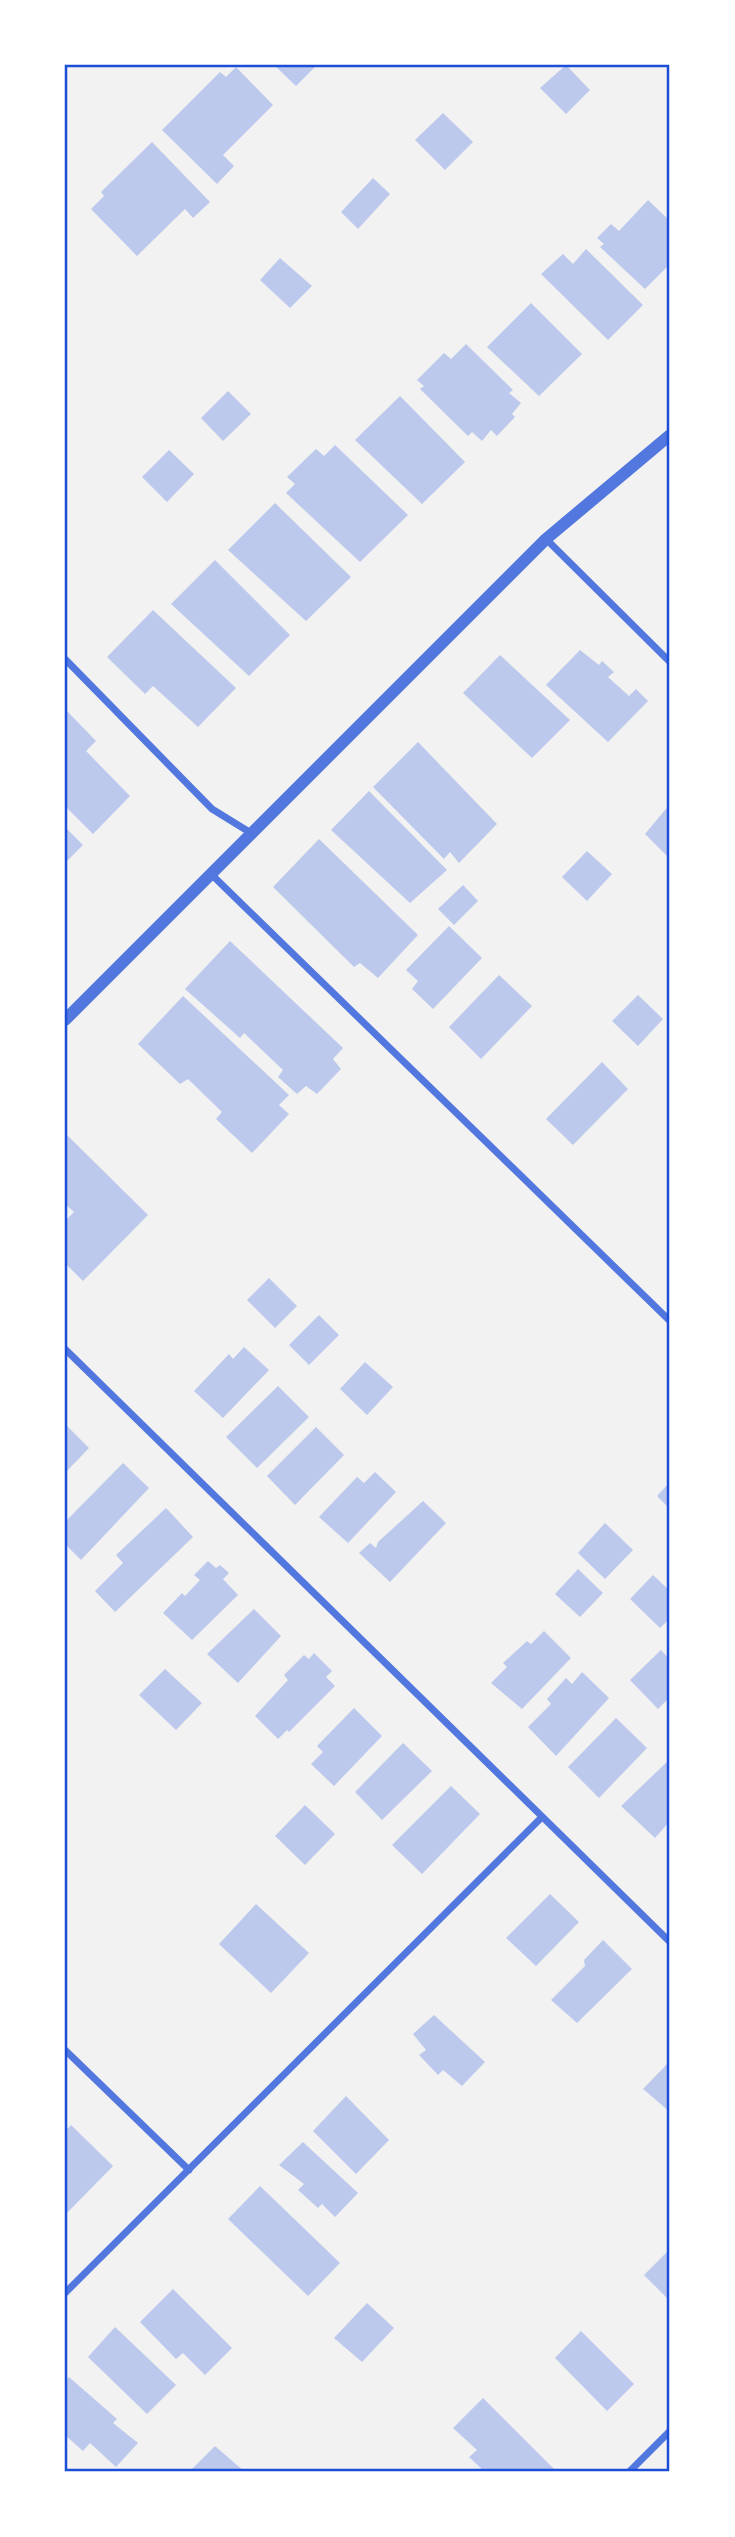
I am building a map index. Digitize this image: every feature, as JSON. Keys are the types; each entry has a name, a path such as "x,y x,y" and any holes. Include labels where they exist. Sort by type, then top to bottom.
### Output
{"street":[{"path":"65,1020 546,539 670,435"},
{"path":"546,539 670,662"},
{"path":"65,659 212,809 251,833"},
{"path":"211,874 670,1321"},
{"path":"65,1349 670,1942"},
{"path":"65,2293 542,1816"},
{"path":"65,2049 189,2170"},
{"path":"629,2472 670,2431"}],"building":[{"path":"274,65 317,65 296,86"},
{"path":"566,65 590,90 566,114 540,88"},
{"path":"236,67 273,105 223,155 234,166 217,184 162,130 220,72 226,77"},
{"path":"443,113 473,142 445,170 415,140"},
{"path":"152,142 210,202 193,218 185,209 137,256 91,209 104,196 101,192"},
{"path":"373,178 390,194 358,229 341,212"},
{"path":"648,200 670,221 670,264 645,289 600,247 604,244 597,238 611,224 619,231"},
{"path":"586,249 643,305 608,340 541,274 563,254 573,264"},
{"path":"280,258 312,286 290,308 260,280"},
{"path":"531,303 582,354 539,396 487,347"},
{"path":"466,344 513,390 509,393 521,403 512,414 515,417 497,436 491,430 482,441 472,432 468,436 420,389 424,386 417,380 444,353 451,359"},
{"path":"228,391 251,414 223,441 201,418"},
{"path":"400,396 465,462 422,504 355,440"},
{"path":"335,445 408,515 360,562 286,493 295,484 287,477 316,449 324,456"},
{"path":"169,450 194,474 167,502 142,477"},
{"path":"275,503 351,577 306,621 228,550"},
{"path":"215,560 290,635 249,676 171,604"},
{"path":"153,610 236,688 198,727 153,686 145,694 107,657"},
{"path":"580,650 599,665 602,661 614,672 608,677 629,696 636,689 648,701 608,742 546,685"},
{"path":"500,655 570,720 532,758 463,693"},
{"path":"65,709 96,741 86,751 130,796 93,834 65,806"},
{"path":"418,742 497,824 459,863 450,852 444,859 373,787"},
{"path":"369,791 447,870 410,903 331,830"},
{"path":"670,804 670,859 645,834"},
{"path":"65,827 83,845 65,863"},
{"path":"319,839 418,935 378,978 360,963 354,967 273,887"},
{"path":"587,851 612,874 587,901 562,877"},
{"path":"463,885 478,901 454,925 438,909"},
{"path":"449,926 482,958 433,1009 412,989 418,981 406,970"},
{"path":"230,941 343,1048 333,1059 341,1069 317,1094 306,1086 297,1094 278,1077 283,1070 244,1033 240,1038 185,989"},
{"path":"499,975 532,1006 481,1059 449,1027"},
{"path":"638,995 663,1019 638,1046 612,1021"},
{"path":"183,996 289,1095 279,1105 289,1114 252,1153 216,1119 222,1112 188,1079 180,1084 138,1044"},
{"path":"602,1062 628,1089 573,1145 546,1119"},
{"path":"65,1133 148,1215 83,1281 65,1263 65,1221 74,1212 65,1204"},
{"path":"269,1278 297,1306 275,1328 247,1300"},
{"path":"319,1315 339,1335 309,1365 289,1345"},
{"path":"244,1347 269,1370 223,1418 194,1391 229,1354 233,1359"},
{"path":"365,1362 393,1387 367,1415 340,1389"},
{"path":"278,1386 309,1417 257,1468 226,1437"},
{"path":"65,1424 89,1448 65,1473"},
{"path":"316,1427 344,1455 295,1505 267,1476"},
{"path":"123,1463 149,1488 81,1560 65,1544 65,1522"},
{"path":"375,1472 396,1492 348,1543 319,1517 357,1477 364,1483"},
{"path":"670,1482 670,1509 657,1496"},
{"path":"423,1501 446,1523 390,1582 359,1553 370,1543 376,1548 378,1542"},
{"path":"166,1508 193,1537 115,1612 95,1591 123,1563 116,1555"},
{"path":"605,1523 633,1550 605,1579 578,1553"},
{"path":"208,1561 216,1568 220,1565 229,1573 223,1579 238,1595 192,1640 163,1613 182,1593 185,1596 200,1580 194,1575"},
{"path":"578,1569 603,1593 580,1617 555,1594"},
{"path":"653,1575 670,1591 670,1618 660,1628 630,1599"},
{"path":"254,1609 281,1636 238,1683 207,1654"},
{"path":"544,1631 571,1658 522,1709 491,1683 507,1667 503,1663 527,1641 531,1644"},
{"path":"661,1650 670,1660 670,1697 658,1709 630,1680"},
{"path":"314,1653 332,1671 326,1677 335,1686 289,1732 287,1730 278,1739 255,1716 288,1680 284,1675 304,1655 309,1659"},
{"path":"165,1669 202,1703 176,1730 139,1695"},
{"path":"582,1672 609,1698 556,1756 528,1727 551,1704 547,1699 566,1678 572,1684"},
{"path":"354,1708 382,1736 334,1786 311,1764 323,1752 317,1746"},
{"path":"616,1718 647,1748 599,1798 568,1767"},
{"path":"403,1743 432,1771 382,1820 355,1792"},
{"path":"670,1759 670,1821 655,1838 621,1806"},
{"path":"451,1786 480,1814 422,1874 392,1845"},
{"path":"305,1805 335,1834 305,1865 275,1836"},
{"path":"550,1894 579,1922 536,1966 506,1938"},
{"path":"256,1904 309,1953 271,1993 219,1944"},
{"path":"603,1940 632,1969 577,2023 551,2000 585,1966 584,1960"},
{"path":"434,2015 485,2062 462,2086 443,2070 438,2075 419,2055 426,2050 413,2034"},
{"path":"670,2061 670,2112 643,2089"},
{"path":"346,2096 389,2140 356,2174 313,2131"},
{"path":"71,2125 113,2166 65,2215 65,2131"},
{"path":"303,2142 358,2193 335,2217 322,2204 318,2208 298,2190 304,2184 279,2165"},
{"path":"260,2186 340,2263 308,2296 228,2219"},
{"path":"670,2249 670,2301 644,2275"},
{"path":"173,2289 232,2348 205,2375 183,2353 176,2359 140,2322"},
{"path":"367,2303 394,2328 362,2362 334,2338"},
{"path":"115,2327 176,2385 147,2414 88,2357"},
{"path":"581,2331 634,2384 607,2411 555,2358"},
{"path":"69,2377 117,2419 113,2423 138,2443 116,2467 90,2443 83,2451 65,2435 65,2381"},
{"path":"483,2398 555,2470 485,2472 469,2457 477,2450 453,2428"},
{"path":"215,2446 245,2472 189,2472"}]}
